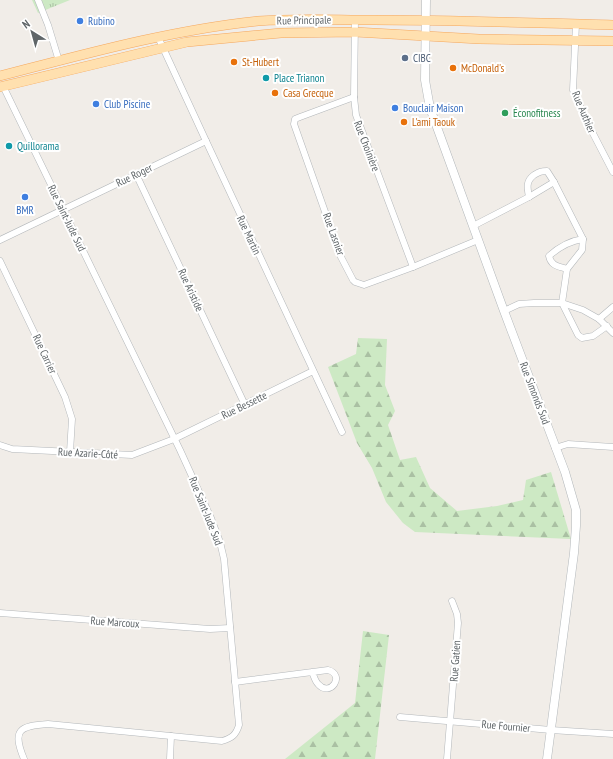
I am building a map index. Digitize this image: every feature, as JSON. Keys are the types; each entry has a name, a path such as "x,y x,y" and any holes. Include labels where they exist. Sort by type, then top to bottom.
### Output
{"main road":[{"name":"Rue Principale","path":"0,76 158,37 259,21 426,20 613,25"},
{"name":"Rue Principale","path":"1,84 187,42 281,33 355,32 482,39 613,42"}],"street":[{"path":"38,0 48,25 59,61"},
{"name":"Rue Simonds Sud","path":"426,0 425,80 430,108 555,448 576,510 574,553 547,759"},
{"name":"Rue Choinière","path":"355,20 354,97 356,115 413,267"},
{"name":"Rue Authier","path":"576,24 573,90 585,118 613,172"},
{"name":"Rue Martin","path":"158,37 342,432"},
{"name":"Rue Saint-Jude Sud","path":"1,84 174,439 211,518 220,542 224,559 239,725 236,733 231,738 222,741 48,724 34,725 23,728 18,735 18,745 24,759"},
{"name":"Rue Lasnier","path":"354,97 300,117 295,120 294,124 342,257 353,280 364,284 413,267 478,240"},
{"name":"Rue Roger","path":"62,210 206,141"},
{"path":"529,197 527,184 529,179 541,171 546,171 554,182 583,239 582,250 566,269 562,303 578,335 582,338 593,336 607,326"},
{"name":"Rue Aristide","path":"136,174 245,405"},
{"path":"473,226 529,197 554,182"},
{"path":"0,240 62,210"},
{"path":"566,269 550,262 549,256 556,249 573,241 583,239"},
{"name":"Rue Carrier","path":"0,260 65,397 72,419 70,452"},
{"path":"504,311 519,304 534,302 562,303 583,310 599,319 613,333"},
{"path":"599,319 613,307"},
{"name":"Rue Bessette","path":"174,439 313,371"},
{"name":"Rue Azarie-Côté","path":"0,445 12,449 132,455 174,439"},
{"path":"555,448 568,444 613,447"},
{"name":"Rue Gatien","path":"447,759 458,623 457,614 452,601"},
{"name":"Rue Marcoux","path":"0,614 210,629 230,628"},
{"path":"235,682 312,672"},
{"name":"Rue Fournier","path":"400,717 613,734"},
{"path":"170,759 171,736"}],"green space":[{"path":"32,0 70,0 38,13"},
{"path":"358,338 387,339 385,385 395,411 388,425 400,460 416,457 430,488 457,511 497,506 523,500 526,480 551,472 571,539 415,532 403,523 386,502 372,468 357,443 328,367 356,354"},
{"path":"363,631 389,635 375,759 285,759 355,703"}],"place":[{"name":"Rubino","path":"80,21"},
{"name":"CIBC","path":"405,58"},
{"name":"St-Hubert","path":"234,62"},
{"name":"McDonald's","path":"453,68"},
{"name":"Place Trianon","path":"266,78"},
{"name":"Casa Grecque","path":"275,93"},
{"name":"Club Piscine","path":"96,104"},
{"name":"Bouclair Maison","path":"395,108"},
{"name":"Éconofitness","path":"505,113"},
{"name":"L'ami Taouk","path":"404,122"},
{"name":"Quillorama","path":"9,146"},
{"name":"BMR","path":"25,197"}]}
